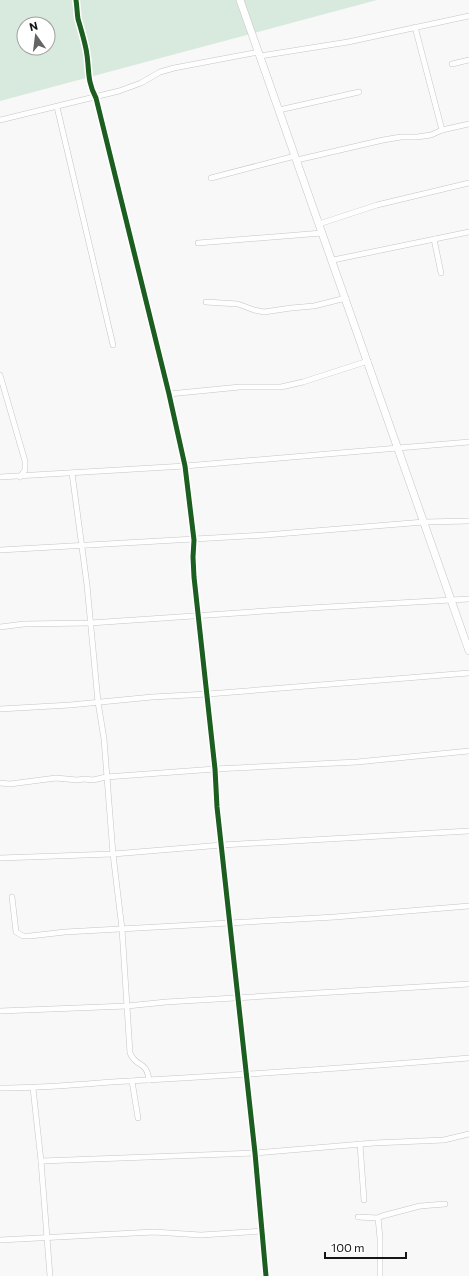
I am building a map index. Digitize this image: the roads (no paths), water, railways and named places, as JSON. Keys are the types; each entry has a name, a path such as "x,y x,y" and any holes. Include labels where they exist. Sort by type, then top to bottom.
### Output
{"street":[{"path":"76,0 77,16 86,48 90,88 96,98 169,394 185,466 194,540 194,577 200,616 215,769 217,807 247,1075 266,1276"},
{"path":"240,0 469,651"},
{"path":"0,120 96,98 140,83 160,72 167,70 260,54 348,42 469,16"},
{"path":"415,27 442,130"},
{"path":"452,64 469,60"},
{"path":"279,110 359,92"},
{"path":"57,107 113,345"},
{"path":"211,178 383,140 431,135 442,130 469,124"},
{"path":"319,224 377,205 469,183"},
{"path":"332,260 469,232"},
{"path":"198,243 322,233"},
{"path":"434,239 441,272"},
{"path":"206,302 238,304 264,312 314,306 346,298"},
{"path":"169,394 240,387 281,387 303,382 368,361"},
{"path":"0,375 25,461 25,470 20,477"},
{"path":"0,477 185,466 469,442"},
{"path":"72,473 87,585 98,702 104,739 106,777 122,929 130,1053 133,1060 145,1066 148,1072 149,1080"},
{"path":"0,550 194,540 424,522 469,521"},
{"path":"0,627 24,624 90,623 469,599"},
{"path":"0,709 70,705 152,697 208,694 469,673"},
{"path":"0,783 10,784 56,778 77,780 84,778 93,780 106,777 215,769 357,762 469,751"},
{"path":"0,858 114,854 222,845 469,831"},
{"path":"12,897 16,932 23,936 230,922 336,917 469,906"},
{"path":"0,1011 127,1006 166,1002 469,984"},
{"path":"0,1088 33,1088 247,1075 469,1058"},
{"path":"132,1081 138,1118"},
{"path":"33,1088 41,1161 50,1276"},
{"path":"41,1161 255,1153 360,1144 444,1140 469,1134"},
{"path":"360,1144 364,1200"},
{"path":"358,1217 378,1218 420,1206 445,1204"},
{"path":"378,1218 380,1238 380,1276"},
{"path":"0,1240 154,1232 201,1235 262,1231"}]}
